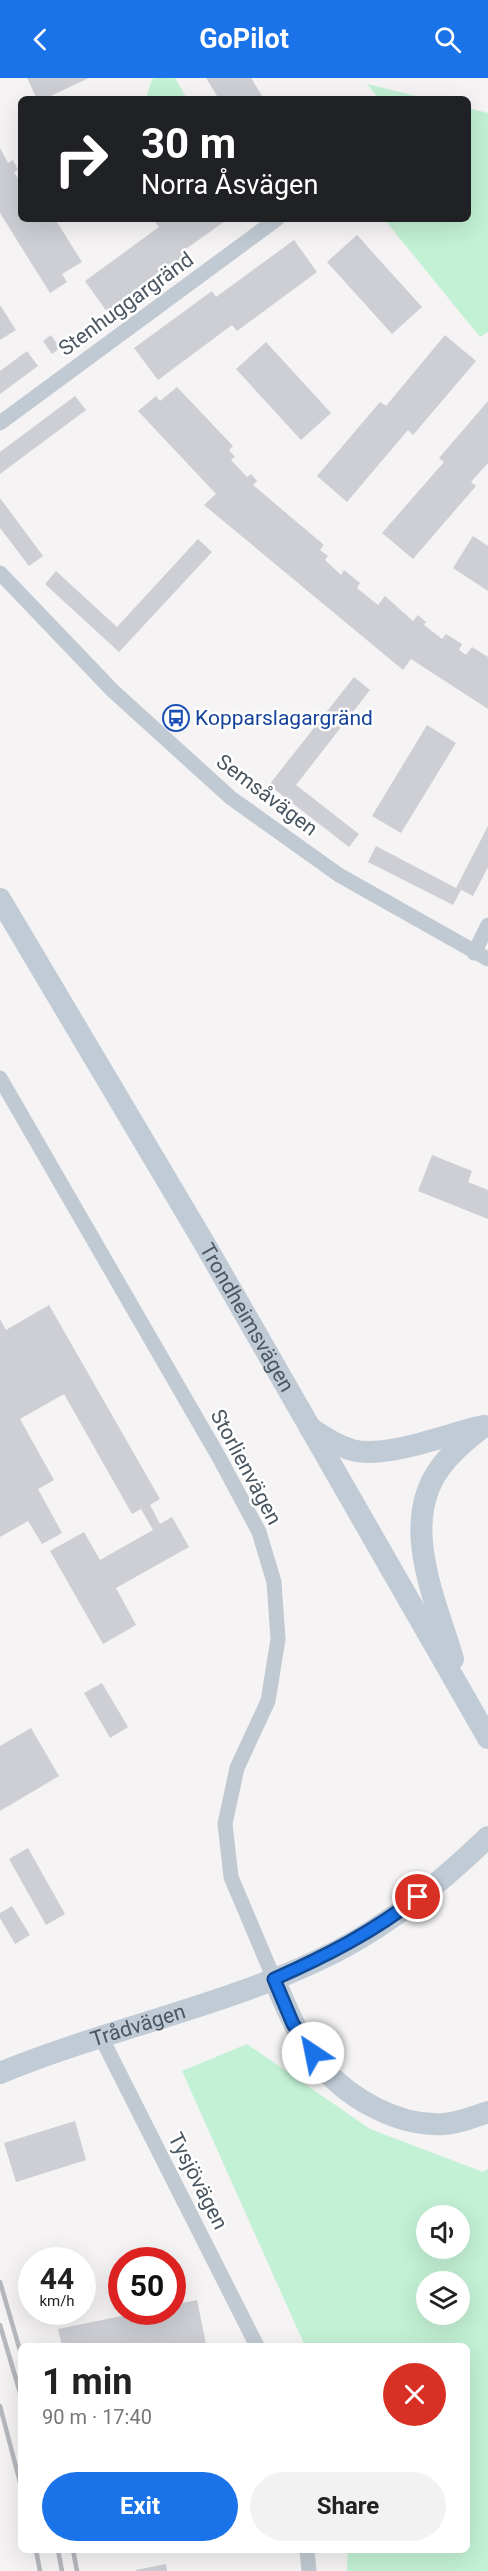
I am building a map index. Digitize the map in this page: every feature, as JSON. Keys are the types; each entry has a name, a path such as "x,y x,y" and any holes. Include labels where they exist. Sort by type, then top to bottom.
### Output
{"main road":[{"name":"Trondheimsvägen","path":"0,899 203,1241 307,1426 488,1738"},
{"path":"307,1426 331,1442 354,1450 375,1451 486,1426"},
{"path":"465,1697 428,1575 422,1542 422,1518 428,1492 439,1469 457,1448 486,1426"},
{"name":"Trådvägen","path":"0,2073 45,2054 274,1979 336,1952 388,1921 450,1873 488,1837"},
{"path":"274,1979 293,2024 322,2067 351,2092 380,2111 416,2121 443,2124 488,2112"}],"street":[{"name":"Stenhuggargränd","path":"0,423 273,222"},
{"name":"Semsåvägen","path":"0,573 113,691 231,798 339,874 481,956"},
{"path":"481,956 488,925"},
{"name":"Storlienvägen","path":"0,1078 220,1459 259,1532 274,1582 278,1639 268,1701 237,1768 225,1824 231,1877 274,1979"},
{"name":"Tysjövägen","path":"101,2037 255,2343"},
{"path":"308,2553 309,2571"}],"green space":[{"path":"175,78 185,96 147,96 152,79"},
{"path":"367,84 417,96 377,96"},
{"path":"471,109 488,113 488,332 480,337 386,222 471,222"},
{"path":"247,2044 370,2129 483,2172 488,2169 488,2571 347,2571 348,2553 470,2553 470,2343 304,2343 182,2071"}],"building":[{"path":"27,78 89,78 50,96 36,96"},
{"path":"206,78 251,78 262,96 217,96"},
{"path":"0,148 8,163 13,160 18,170 14,172 18,178 18,222 57,222 82,262 62,274 67,282 50,293 0,213"},
{"path":"155,222 224,222 183,251 186,255 107,312 85,281 159,227"},
{"path":"357,235 422,307 392,334 327,262"},
{"path":"294,240 317,272 237,331 232,325 158,380 134,348 212,291 216,297"},
{"path":"0,305 16,330 0,340"},
{"path":"51,335 60,348 52,354 43,341"},
{"path":"445,335 476,361 413,435 408,430 347,502 317,476 380,402 386,406"},
{"path":"266,342 331,413 301,440 236,369"},
{"path":"27,351 38,366 0,394 0,371"},
{"path":"177,387 233,446 229,450 235,457 231,460 247,477 251,474 257,481 253,485 324,545 320,550 328,556 325,560 341,575 344,570 360,583 357,588 378,605 385,596 413,621 418,615 426,622 424,625 442,639 446,634 462,644 459,650 466,655 472,647 488,657 488,709 411,659 403,670 204,505 216,494 138,411 156,396 160,401"},
{"path":"75,396 86,410 0,474 0,452"},
{"path":"488,401 488,463 471,482 476,486 413,559 382,533 444,462 439,458"},
{"path":"0,498 43,556 29,566 0,528"},
{"path":"473,536 488,546 488,591 453,568"},
{"path":"198,539 212,552 119,652 45,584 56,571 117,627"},
{"path":"354,677 370,690 296,785 359,834 349,847 269,785"},
{"path":"427,725 456,743 401,833 372,816"},
{"path":"488,826 488,867 473,896 461,890 453,905 368,862 376,846 456,888"},
{"path":"432,1155 472,1171 468,1182 488,1190 488,1219 418,1191"},
{"path":"49,1305 160,1499 150,1505 160,1524 172,1517 189,1547 116,1588 136,1625 103,1644 50,1551 84,1532 100,1560 153,1530 141,1509 132,1514 64,1394 20,1419 54,1480 38,1489 62,1533 42,1544 28,1521 0,1537 0,1319 6,1330"},
{"path":"102,1683 128,1727 110,1738 84,1693"},
{"path":"31,1728 59,1776 0,1811 0,1746"},
{"path":"28,1848 65,1914 46,1925 9,1859"},
{"path":"12,1906 30,1935 15,1944 0,1918 0,1913"},
{"path":"75,2121 86,2160 16,2182 4,2143"},
{"path":"197,2300 206,2343 61,2343 58,2329 78,2325 96,2325 96,2321 108,2319 108,2325 186,2325 186,2302"},
{"path":"166,2564 167,2571 136,2571 136,2570"}],"railway":[{"path":"0,2282 18,2344"},
{"path":"0,2325 18,2386"},
{"path":"0,2406 18,2475"},
{"path":"37,2553 40,2571"},
{"path":"59,2553 62,2571"},
{"path":"74,2553 77,2571"}],"place":[{"name":"Kopparslagargränd","path":"176,718"}],"route":[{"path":"313,2053 293,2024 274,1979 336,1952 388,1921 418,1897"}]}
